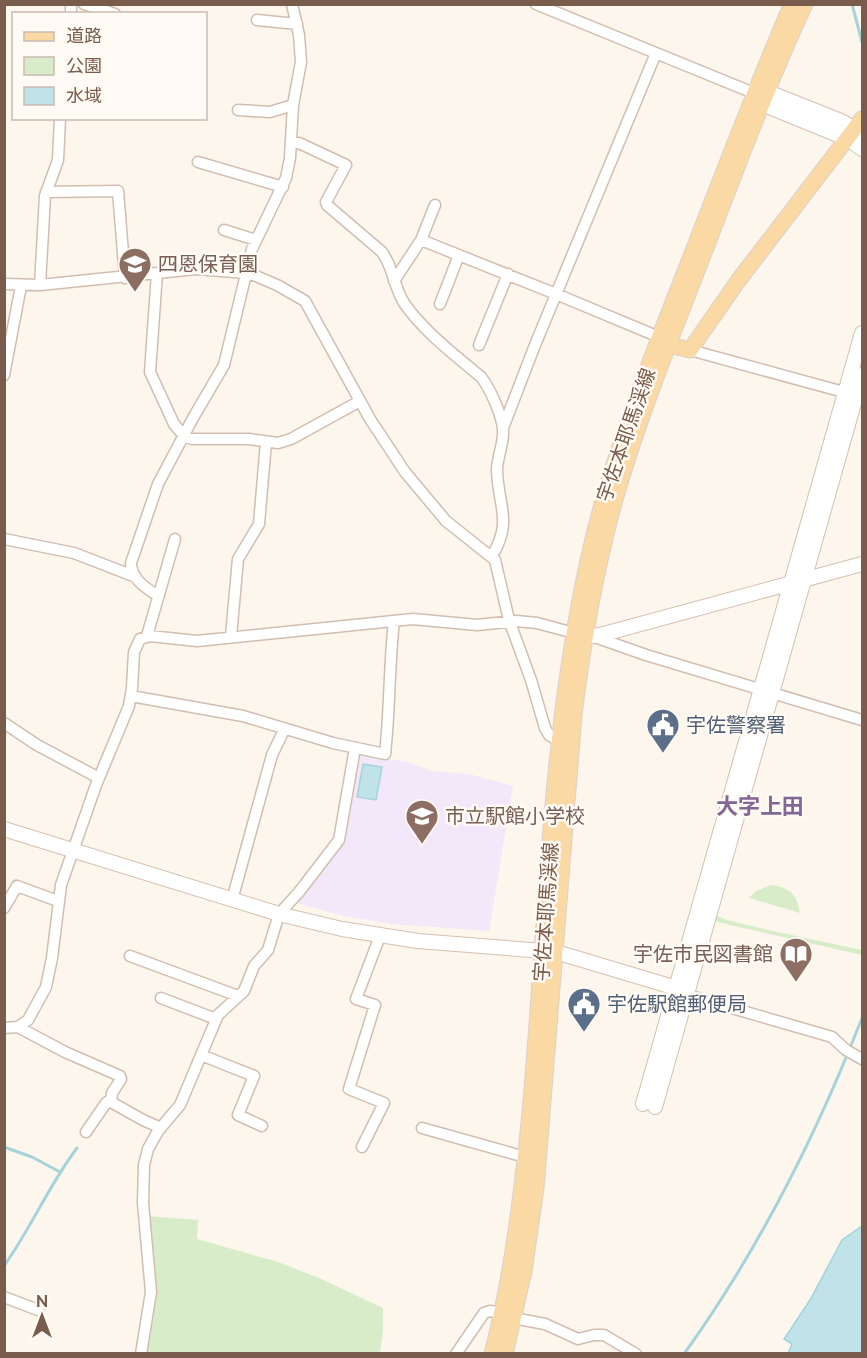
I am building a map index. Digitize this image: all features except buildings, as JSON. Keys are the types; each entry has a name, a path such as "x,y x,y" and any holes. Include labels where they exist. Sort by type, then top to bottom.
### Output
{"main road":[{"name":"宇佐本耶馬渓線","path":"505,1353 584,635 586,568 616,457 664,341 792,4"},
{"name":"宇佐本耶馬渓線","path":"759,95 805,4"},
{"path":"664,341 690,350 738,281 857,130"},
{"name":"宇佐本耶馬渓線","path":"492,1353 524,1271 536,1188 559,741 584,635"}],"street":[{"path":"84,4 109,12"},
{"path":"158,596 136,577 131,570 131,563 158,484 224,365 256,240 283,187 289,168 293,105 301,62 297,24 292,4"},
{"path":"536,4 759,95 767,106 857,130 862,149"},
{"path":"257,20 297,24"},
{"path":"492,556 500,542 504,525 497,470 503,428 656,53"},
{"path":"238,110 270,112 293,105"},
{"path":"40,285 46,192 58,160 60,120"},
{"path":"291,143 299,143 346,165 326,204 382,252 399,293 410,311 484,381 503,428"},
{"path":"198,162 283,187"},
{"path":"46,192 118,190 125,278"},
{"path":"394,280 421,240 435,205"},
{"path":"224,230 256,240"},
{"path":"421,240 508,274 664,341"},
{"path":"440,304 459,255"},
{"path":"4,284 21,286 125,278 196,268 246,273 277,285 305,301 360,401 415,485 447,520 492,556 498,568 509,620 535,691 545,728 549,735 559,741"},
{"path":"156,273 150,372 171,418 183,436 192,439 249,439 278,443 286,441 360,401"},
{"path":"479,345 508,274"},
{"path":"4,375 21,286"},
{"path":"855,395 862,333"},
{"path":"690,350 855,395"},
{"path":"649,1106 684,992 798,582 862,375"},
{"path":"231,636 238,559 259,524 266,442"},
{"path":"4,539 74,553 136,577"},
{"path":"147,636 175,539"},
{"path":"584,635 862,564"},
{"path":"4,1028 24,1024 31,1017 46,987 62,881 131,696 135,646 140,639 147,636 190,641 420,620 477,625 509,620 537,623 584,635 862,720"},
{"path":"131,696 243,716 284,730 385,754 389,723 388,685 394,621"},
{"path":"4,723 29,741 99,778"},
{"path":"232,900 272,755 284,730"},
{"path":"141,1353 151,1292 143,1203 144,1165 148,1149 161,1128 180,1105 216,1019 222,1010 244,991 254,966 268,950 279,914 339,840 355,748"},
{"path":"4,829 279,914 380,936 549,952 832,1037 846,1050 862,1059"},
{"path":"4,908 17,886 58,901"},
{"path":"362,1147 384,1103 349,1089 375,1005 356,999 380,936"},
{"path":"130,956 238,996"},
{"path":"161,998 216,1019"},
{"path":"18,1027 65,1052 120,1076 121,1079 111,1100 106,1103 86,1132"},
{"path":"201,1055 254,1076 238,1115 262,1126"},
{"path":"111,1100 113,1104 161,1128"},
{"path":"422,1128 525,1157"},
{"path":"4,1297 38,1310"},
{"path":"456,1353 484,1313 490,1311 544,1324 578,1339 604,1335 636,1353"}],"shaded area":[{"name":"市立駅館小学校","path":"360,755 408,762 431,771 469,774 513,786 489,931 391,924 344,916 296,903 345,836"}],"green space":[{"path":"771,885 784,888 792,893 800,913 749,898 756,891"},
{"path":"715,915 768,930 862,950 862,955 713,921"},
{"path":"147,1216 198,1220 197,1239 278,1262 383,1308 380,1353 143,1354 152,1315"}],"water":[{"path":"363,764 382,767 376,800 357,797"},
{"path":"862,1226 862,1353 788,1353 792,1344 784,1339 810,1300 842,1240"}],"waterway":[{"path":"852,4 862,42"},
{"path":"684,1354 737,1275 784,1192 825,1106 862,1018"},
{"path":"4,1147 32,1157 60,1172"},
{"path":"4,1266 77,1148"}],"place":[{"name":"四恩保育園","path":"135,293"},
{"name":"宇佐警察署","path":"663,754"},
{"name":"市立駅館小学校","path":"422,845"},
{"name":"宇佐市民図書館","path":"796,983"},
{"name":"宇佐駅館郵便局","path":"584,1033"}],"district":[{"name":"大字上田","path":"760,806"}]}
